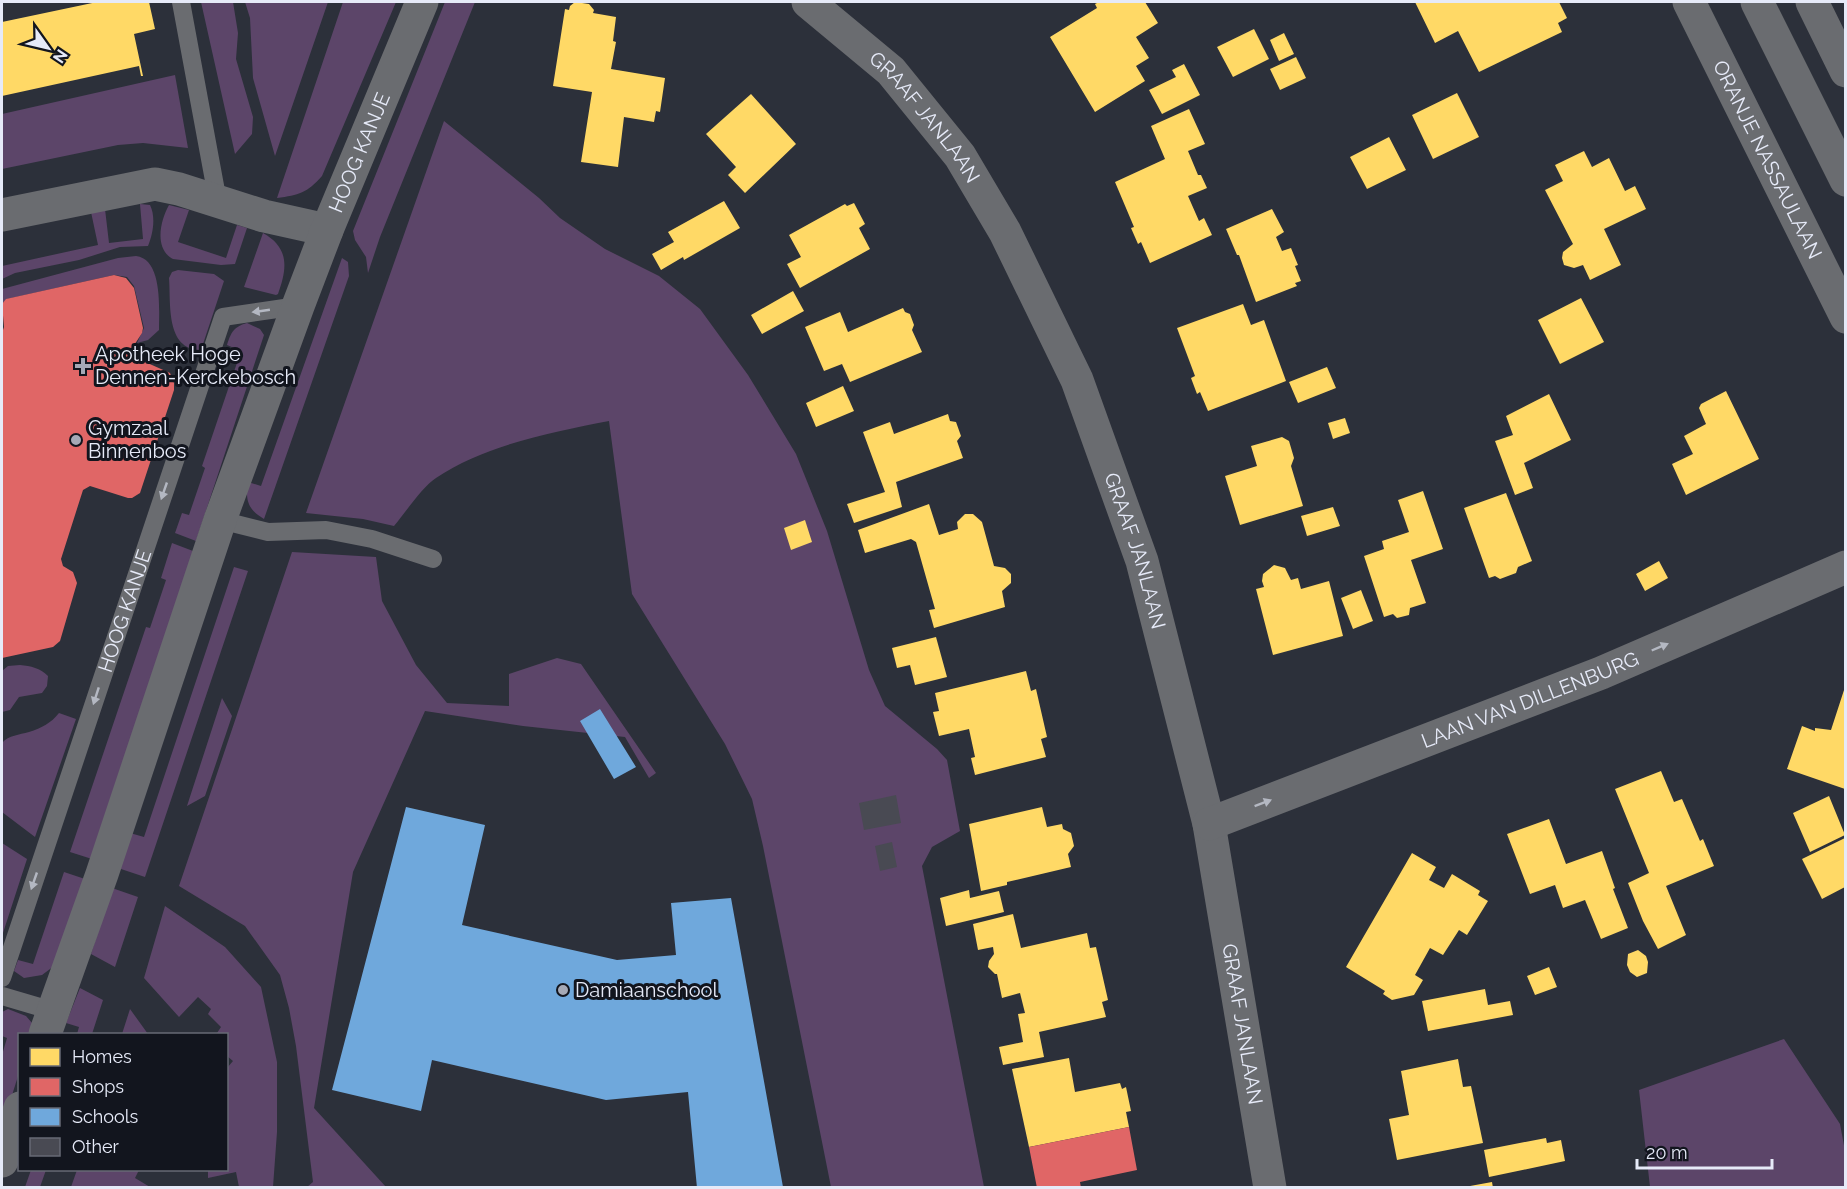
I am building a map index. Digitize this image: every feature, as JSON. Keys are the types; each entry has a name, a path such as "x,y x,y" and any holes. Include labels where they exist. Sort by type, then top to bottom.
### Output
{"street":[{"name":"HOOG KANJE","path":"49,1023 102,874 220,520 298,306 327,230 422,2"},
{"name":"GRAAF JANLAAN","path":"808,2 891,71 960,156 1011,243 1077,380 1142,561 1209,824 1270,1188"},
{"name":"ORANJE NASSAULAAN","path":"1689,2 1845,317"},
{"path":"1757,2 1845,180"},
{"path":"1812,2 1845,71"},
{"path":"2,215 155,184 179,189 264,216 327,230"},
{"name":"LAAN VAN DILLENBURG","path":"1209,824 1601,673 1845,567"},
{"path":"2,1161 18,1114"}],"lane":[{"path":"181,2 218,202"},
{"name":"HOOG KANJE","path":"2,978 223,317 298,306"},
{"path":"220,520 268,532 326,530 372,539 433,559"},
{"path":"2,996 49,1023"}],"shaded area":[{"path":"201,2 233,2 238,33 236,59 253,117 252,134 235,154"},
{"path":"245,2 328,2 275,156 253,78 250,18"},
{"path":"343,2 396,2 322,176 302,192 277,198"},
{"path":"445,2 475,2 380,237 368,273 366,257 355,240 353,231"},
{"path":"175,75 188,148 143,143 118,145 2,169 2,114"},
{"path":"444,121 539,198 560,218 605,249 659,276 700,309 748,375 796,454 827,531 869,670 885,706 947,760 960,831 932,847 922,866 984,1187 831,1187 752,799 725,744 632,594 609,421 520,441 455,467 426,487 394,526 363,519 306,513"},
{"path":"140,204 150,205 153,215 148,246 120,247 79,260 15,273 2,279 2,266 98,245 91,212 105,209 109,243 143,239"},
{"path":"169,205 189,210 178,242 226,258 237,225 247,228 235,264 221,265 173,259 167,254 163,249 160,234"},
{"path":"263,233 278,245 284,260 283,276 276,295 244,287"},
{"path":"136,256 145,259 151,266 158,287 159,330 148,340 137,343 144,328 134,286 127,277 114,275 7,299 2,304 2,289 118,258"},
{"path":"342,258 348,262 349,276 264,519 254,512 249,504 248,482 261,486"},
{"path":"178,270 214,274 224,281 201,350 189,348 181,342 172,323 169,278 172,272"},
{"path":"247,323 260,329 264,335 196,541 175,533 182,513 189,515 205,468 202,466 241,351 227,345 228,341 236,329"},
{"path":"172,543 193,551 92,859 70,852 146,627 150,628 166,580 161,578"},
{"path":"292,552 376,557 382,601 416,665 447,703 509,706 509,674 557,658 581,664 656,773 649,778 625,737 523,726 425,711 353,872 314,1108 386,1187 307,1187 313,1182 296,1046 280,975 245,926 179,886"},
{"path":"234,567 248,571 145,877 118,868 130,833 144,837"},
{"path":"20,665 45,673 48,676 47,686 42,693 19,697 10,710 2,712 2,671 8,666"},
{"path":"222,698 232,716 205,796 187,806"},
{"path":"59,713 76,719 35,837 2,812 2,743 11,737 42,727"},
{"path":"2,843 27,859 2,936"},
{"path":"64,872 85,879 54,966 42,975 24,978 14,971 18,960 33,964"},
{"path":"112,888 138,897 115,967 91,954"},
{"path":"165,906 225,947 261,987 277,1062 277,1132 273,1187 239,1187 236,1172 208,1178 208,1171 228,1171 228,1067 233,1061 228,1057 228,1033 217,1033 221,1027 208,1014 211,1009 198,997 179,1017 144,978"},
{"path":"80,988 103,1000 92,1033 77,1033 79,1027 66,1023"},
{"path":"8,1009 26,1016 32,1023 32,1033 18,1033 18,1076 2,1127 2,1055 7,1038 2,1036 2,1012"},
{"path":"130,1009 147,1033 122,1033"},
{"path":"1784,1039 1840,1124 1845,1151 1845,1187 1650,1187 1639,1090"},
{"path":"31,1171 46,1171 40,1187 25,1187"},
{"path":"77,1171 138,1171 135,1178 150,1187 71,1187"}],"building: Homes":[{"path":"97,2 149,2 155,29 134,34 143,76 141,76 139,66 2,96 2,22"},
{"path":"575,2 589,4 594,10 593,13 616,17 613,41 616,42 611,69 665,78 660,112 656,111 654,122 624,117 618,167 581,162 592,92 553,86 565,9 569,10"},
{"path":"1099,2 1145,2 1158,23 1136,37 1149,58 1136,66 1145,81 1095,112 1050,37 1097,8 1095,4"},
{"path":"1415,2 1559,2 1567,18 1558,23 1562,32 1479,72 1458,31 1435,43"},
{"path":"1254,29 1269,59 1233,77 1217,47"},
{"path":"1284,33 1294,54 1279,61 1270,40"},
{"path":"1296,57 1306,78 1280,90 1270,69"},
{"path":"1184,64 1200,95 1162,114 1149,90 1176,77 1172,70"},
{"path":"1457,93 1479,137 1433,159 1412,115"},
{"path":"751,94 796,144 745,193 728,175 736,167 706,134"},
{"path":"1189,109 1205,144 1188,151 1198,175 1201,175 1207,188 1188,196 1199,221 1204,218 1212,235 1150,263 1141,242 1138,244 1131,228 1134,227 1115,182 1165,159 1151,126"},
{"path":"1389,137 1406,170 1367,189 1350,157"},
{"path":"1584,151 1592,167 1609,158 1625,191 1635,186 1646,209 1604,229 1621,265 1590,280 1583,265 1574,268 1564,265 1563,252 1573,244 1545,190 1563,181 1555,165"},
{"path":"724,201 740,228 684,260 683,257 661,270 652,254 674,242 668,232"},
{"path":"854,203 865,224 859,228 870,249 800,288 787,264 801,257 789,235 845,204 847,206"},
{"path":"1272,209 1284,232 1276,237 1282,251 1291,248 1301,281 1295,283 1297,286 1256,302 1239,255 1226,229"},
{"path":"793,291 804,311 762,334 751,315"},
{"path":"1581,298 1604,342 1560,364 1538,320"},
{"path":"1243,304 1251,325 1264,320 1286,381 1208,411 1200,392 1197,394 1191,378 1195,376 1177,328"},
{"path":"903,308 910,314 914,325 912,330 922,352 850,382 842,364 824,371 805,327 840,312 848,332"},
{"path":"1327,367 1336,388 1298,403 1289,382"},
{"path":"843,386 854,411 816,427 806,403"},
{"path":"1726,391 1759,459 1686,495 1672,464 1693,454 1684,436 1706,424 1699,408 1701,404"},
{"path":"1549,394 1571,440 1524,463 1533,488 1515,495 1495,441 1513,435 1506,416"},
{"path":"948,414 950,421 956,422 961,436 957,441 963,458 896,482 902,507 854,523 847,504 885,492 863,432 890,422 894,434"},
{"path":"1345,418 1350,433 1333,439 1328,423"},
{"path":"1282,437 1289,441 1294,458 1291,466 1303,506 1240,525 1225,476 1257,466 1251,446"},
{"path":"1423,491 1443,549 1411,560 1426,603 1410,608 1409,615 1397,618 1393,614 1384,617 1364,556 1384,549 1382,541 1409,532 1398,500"},
{"path":"1506,493 1532,561 1518,567 1516,573 1500,579 1495,576 1489,578 1464,508"},
{"path":"929,504 939,535 958,529 957,522 965,514 973,514 982,522 994,566 1005,568 1011,574 1011,583 1002,591 1005,607 934,628 929,610 935,609 916,542 911,539 865,553 858,530"},
{"path":"1333,507 1340,526 1307,536 1301,516"},
{"path":"805,520 812,542 791,550 784,528"},
{"path":"1659,561 1668,578 1645,591 1636,574"},
{"path":"1274,565 1285,568 1291,580 1298,578 1301,589 1329,581 1343,636 1273,655 1256,589 1264,587 1263,574"},
{"path":"1361,590 1373,621 1353,629 1341,598"},
{"path":"936,637 947,677 915,685 910,665 897,668 892,648"},
{"path":"1026,671 1031,691 1036,689 1047,737 1041,739 1046,757 975,775 971,758 975,757 969,729 939,736 933,712 939,711 935,693"},
{"path":"1845,687 1845,789 1787,769 1802,726 1815,731 1815,728 1831,730"},
{"path":"1661,771 1674,802 1682,799 1700,841 1703,839 1714,866 1666,886 1686,935 1658,949 1643,921 1628,883 1649,873 1615,789"},
{"path":"1829,796 1845,835 1810,852 1793,813"},
{"path":"1042,807 1047,827 1062,824 1063,829 1071,833 1074,846 1068,854 1071,867 1007,882 1007,885 981,891 969,824"},
{"path":"1549,819 1566,864 1602,851 1628,928 1601,939 1585,900 1563,908 1555,885 1530,894 1507,834"},
{"path":"1845,838 1845,887 1822,899 1802,859"},
{"path":"1412,853 1436,867 1429,880 1444,888 1452,874 1480,891 1478,895 1488,901 1467,935 1459,930 1443,955 1430,948 1415,975 1423,980 1414,995 1392,1000 1383,994 1385,991 1346,967"},
{"path":"969,890 970,898 999,891 1004,912 946,926 940,898"},
{"path":"1013,914 1021,948 1087,933 1090,948 1096,947 1108,1000 1102,1002 1106,1017 1039,1032 1044,1057 1003,1065 999,1047 1023,1042 1018,1014 1025,1013 1020,993 1002,998 997,974 988,967 994,954 993,947 978,950 973,924"},
{"path":"1638,950 1646,956 1648,962 1647,973 1637,977 1630,972 1627,965 1628,954"},
{"path":"1549,967 1557,987 1535,995 1527,976"},
{"path":"1485,989 1488,1005 1510,1001 1513,1015 1428,1031 1422,1001"},
{"path":"1069,1058 1075,1092 1120,1083 1122,1089 1126,1087 1131,1111 1126,1112 1129,1127 1029,1147 1012,1069"},
{"path":"1458,1059 1463,1087 1471,1086 1483,1143 1397,1160 1389,1119 1409,1115 1401,1071"},
{"path":"1546,1138 1547,1143 1561,1140 1565,1161 1489,1177 1484,1150"},
{"path":"1492,1182 1493,1188 1470,1188 1470,1186"}],"building: Shops":[{"path":"114,275 126,278 134,288 143,328 131,350 134,357 170,373 174,390 140,493 128,498 90,486 83,490 61,559 63,566 73,572 77,583 60,641 53,647 2,658 2,333 4,327 2,304 6,299"},
{"path":"1129,1127 1137,1170 1080,1182 1081,1188 1037,1188 1029,1147"}],"building: Schools":[{"path":"600,709 636,767 614,779 580,721"},
{"path":"406,807 485,825 462,925 617,960 676,955 671,903 731,898 783,1187 697,1188 688,1092 606,1100 432,1060 421,1111 332,1090"}],"building: Other":[{"path":"896,795 901,823 864,830 859,803"},
{"path":"892,842 897,867 880,871 875,846"}],"place":[{"name":"Apotheek Hoge Dennen-Kerckebosch","path":"83,366"},
{"name":"Gymzaal Binnenbos","path":"76,440"},
{"name":"Damiaanschool","path":"563,990"}]}
